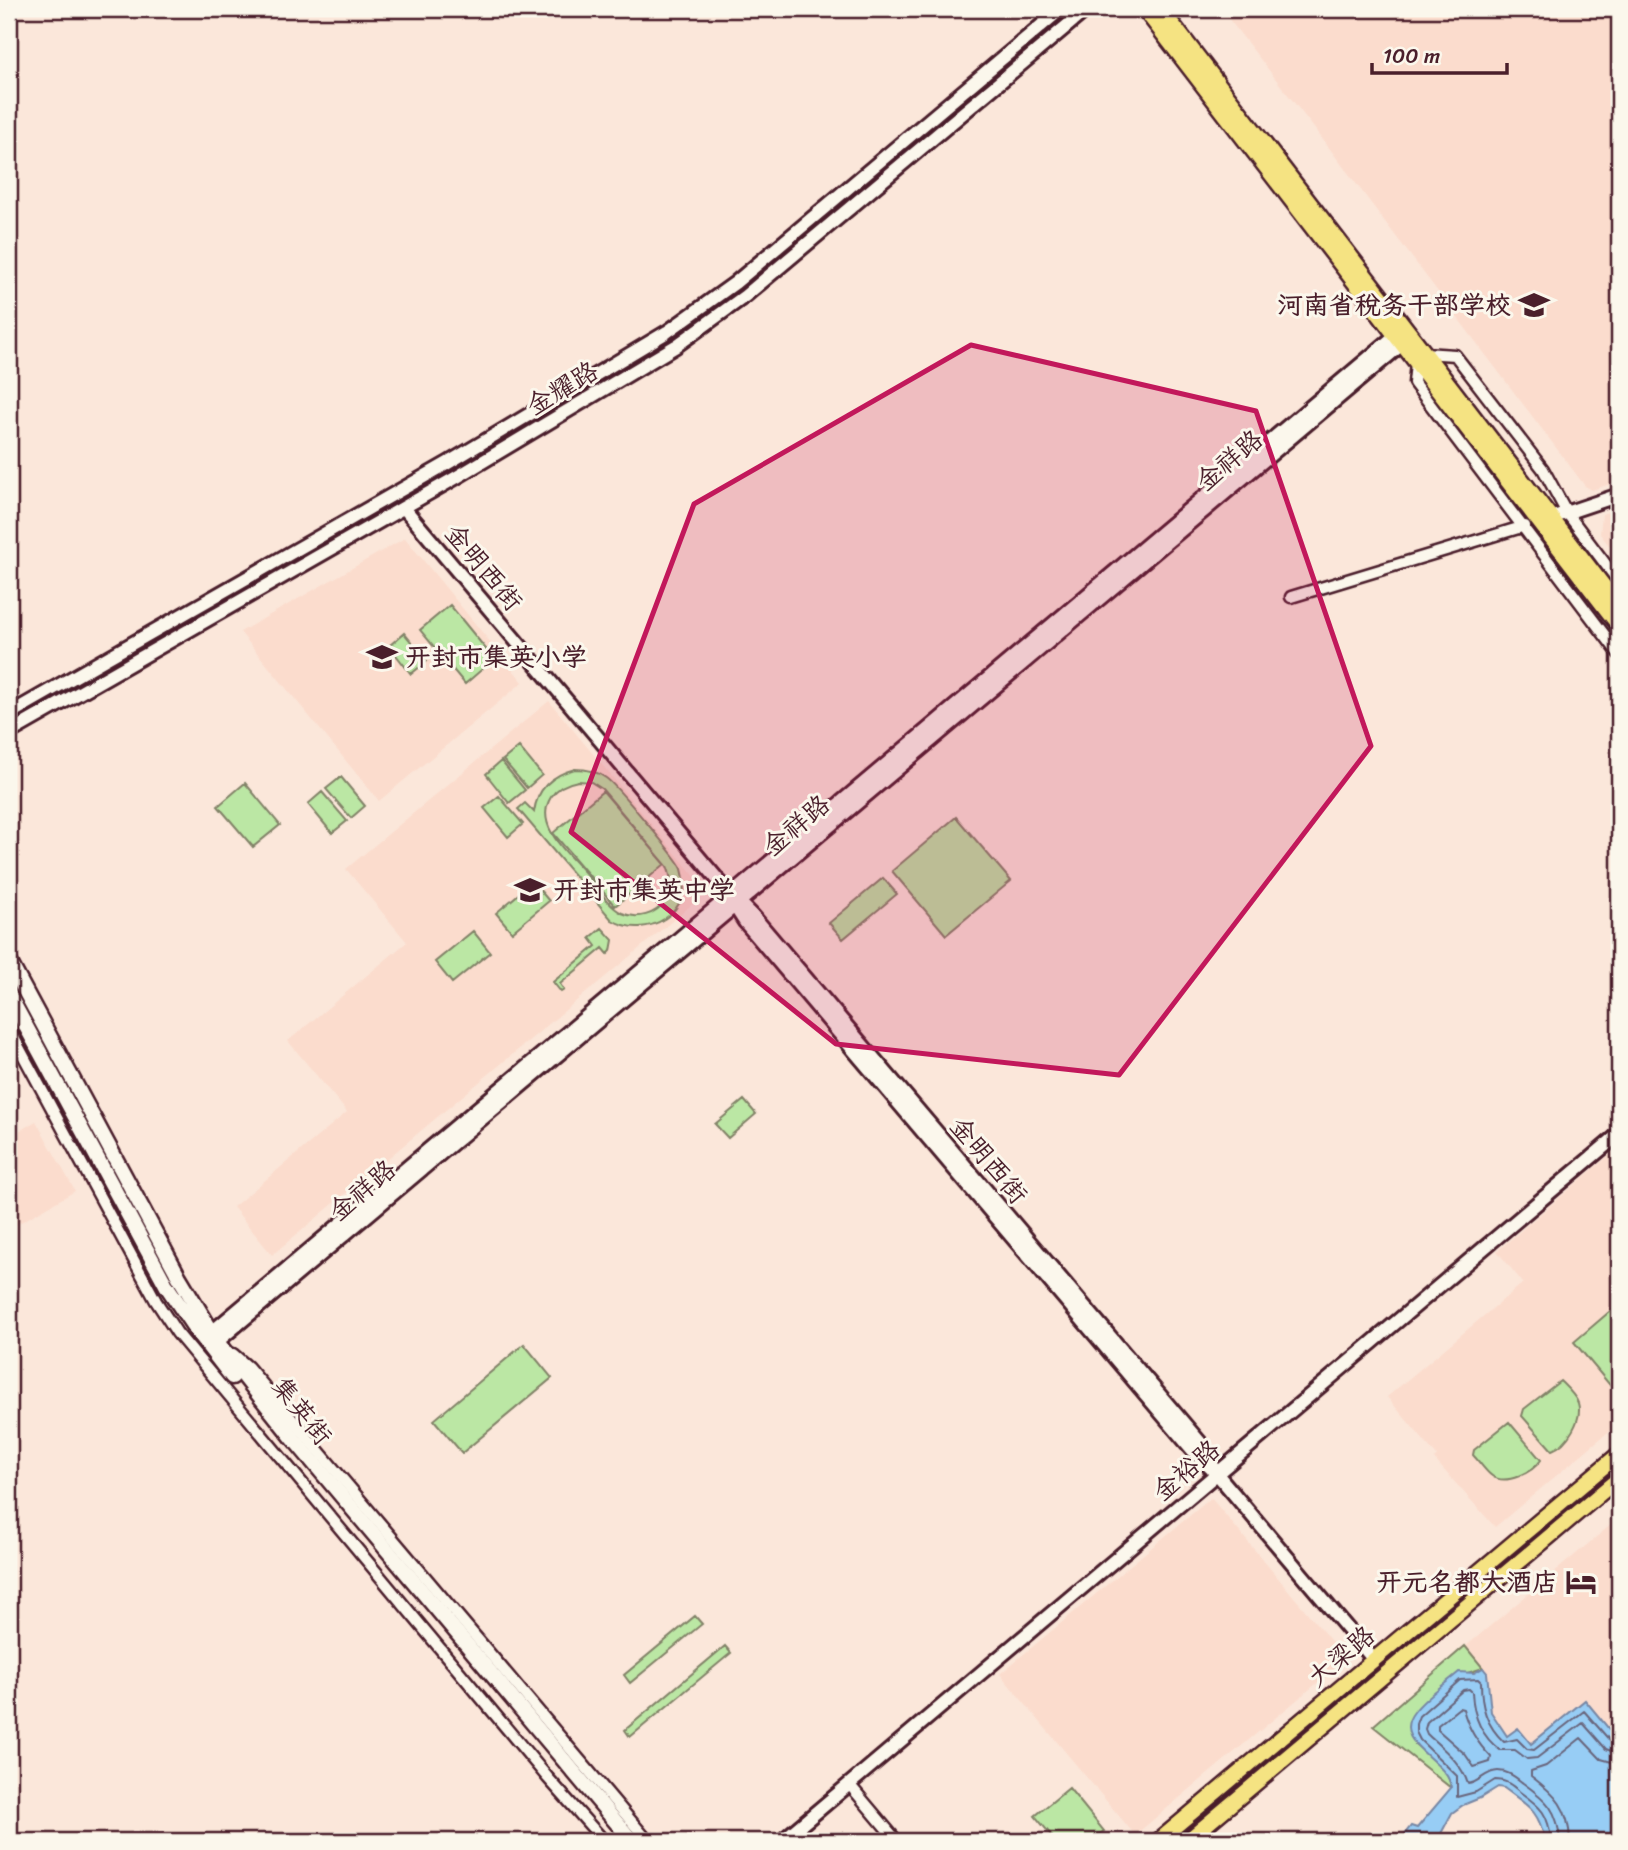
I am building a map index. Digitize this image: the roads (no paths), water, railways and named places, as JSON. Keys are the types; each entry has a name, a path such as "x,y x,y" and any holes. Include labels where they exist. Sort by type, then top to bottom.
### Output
{"main road":[{"path":"1144,9 1547,519 1619,606"},
{"path":"1161,9 1403,336"},
{"path":"1547,519 1619,626"},
{"name":"集英街","path":"9,961 211,1340 286,1444 620,1841"},
{"name":"集英街","path":"9,995 166,1285 632,1841"},
{"name":"大梁路","path":"1158,1841 1619,1454"},
{"name":"大梁路","path":"1187,1841 1619,1478"}],"street":[{"name":"金耀路","path":"9,714 436,470 677,326 734,283 1061,9"},
{"name":"金耀路","path":"9,733 404,508 643,367 724,313 1087,9"},
{"name":"金祥路","path":"211,1340 1403,336"},
{"path":"1619,582 1567,513 1543,469 1455,355 1420,358 1414,383 1619,654"},
{"path":"1291,597 1619,495"},
{"name":"金明西街","path":"404,508 719,881 734,900 745,922 851,1049 1374,1660"},
{"path":"9,1029 156,1301 177,1333 548,1778 604,1841"},
{"name":"金裕路","path":"782,1841 1619,1134"},
{"path":"211,1340 256,1377 648,1841"},
{"path":"849,1784 897,1841"}],"water":[{"path":"1483,1668 1487,1673 1491,1712 1507,1736 1518,1728 1531,1744 1585,1700 1619,1741 1619,1841 1545,1841 1536,1815 1504,1788 1498,1787 1452,1813 1437,1841 1399,1841 1411,1826 1417,1828 1451,1788 1441,1769 1414,1743 1408,1723 1424,1701 1459,1672 1474,1673"}],"place":[{"name":"河南省税务干部学校","path":"1534,305"},
{"name":"开封市集英小学","path":"382,657"},
{"name":"开封市集英中学","path":"530,890"},
{"name":"开元名都大酒店","path":"1581,1582"}]}
